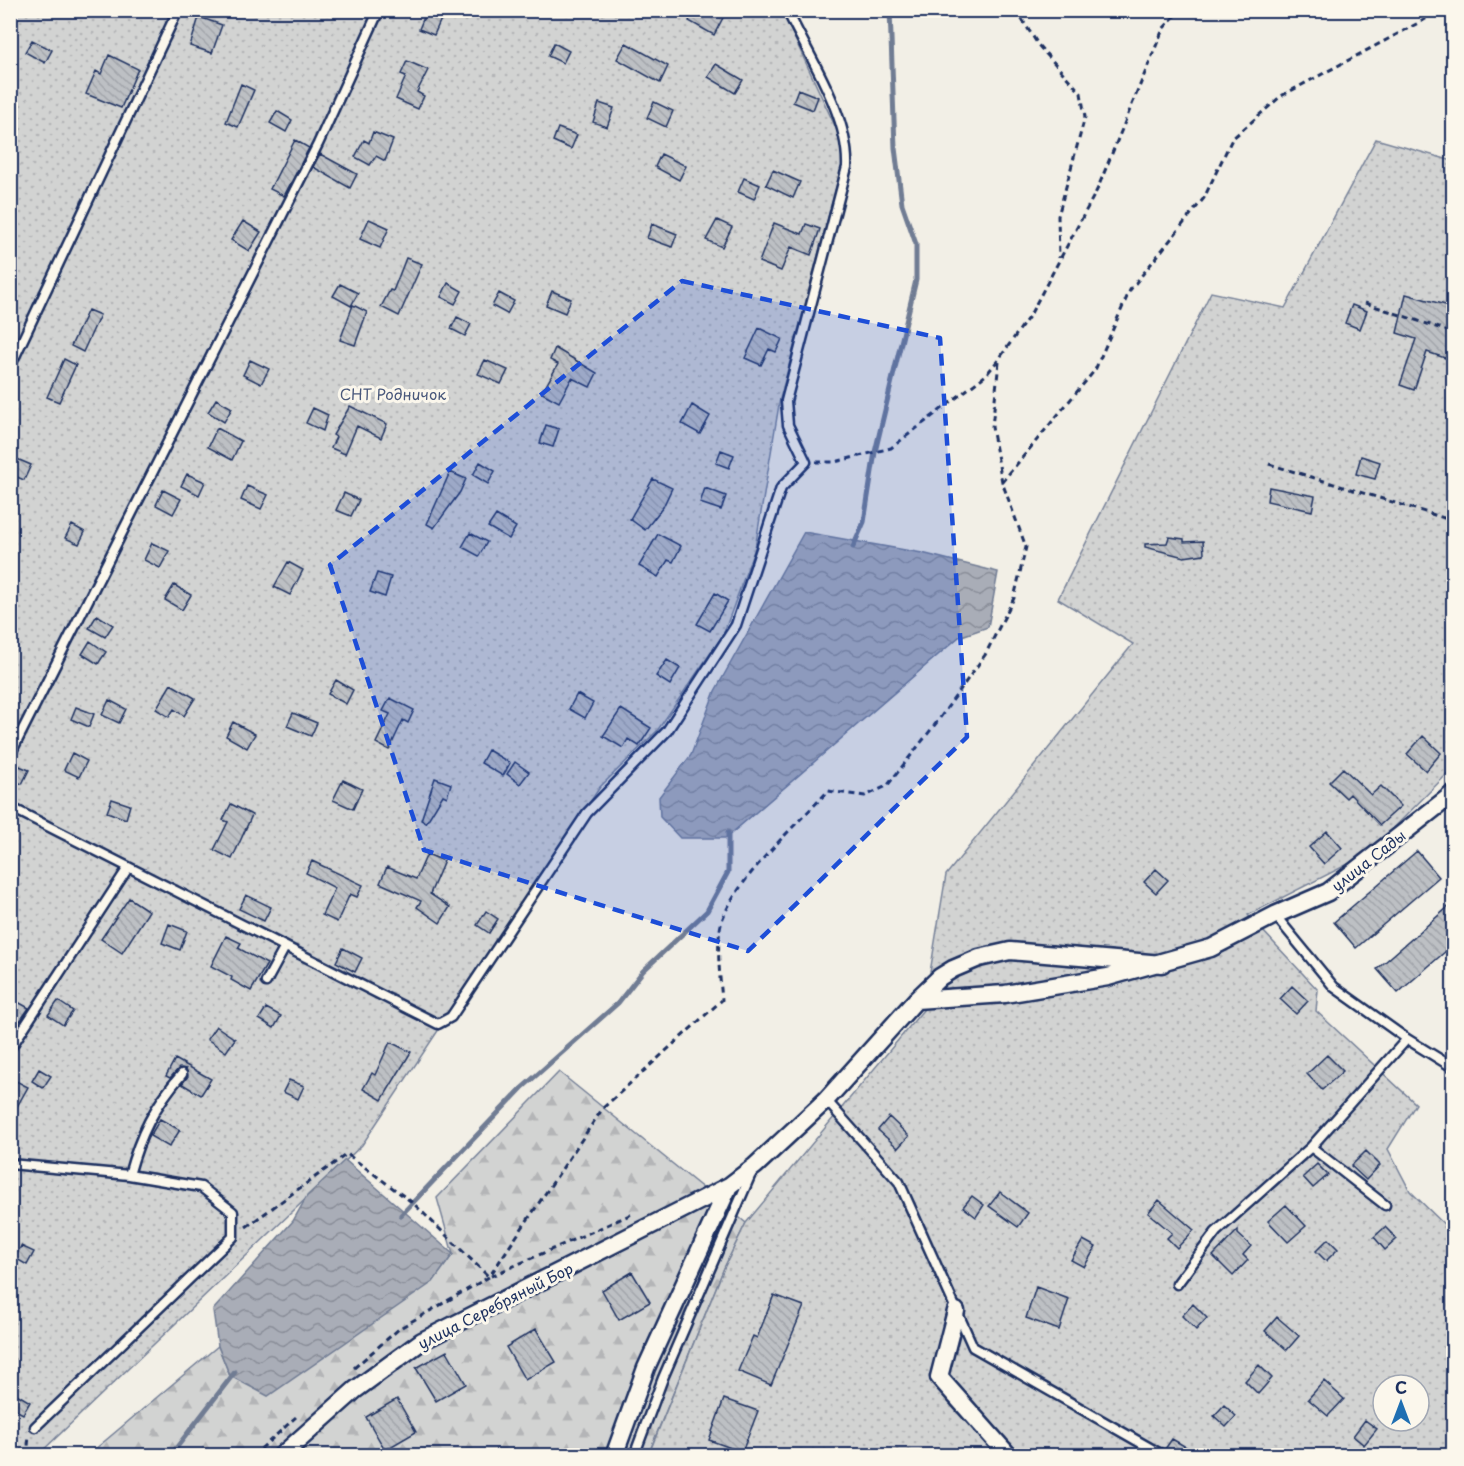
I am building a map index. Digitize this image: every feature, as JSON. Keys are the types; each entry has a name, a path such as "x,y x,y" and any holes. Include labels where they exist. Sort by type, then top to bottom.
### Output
{"street":[{"name":"улица Сады","path":"916,1000 1005,994 1108,977 1162,964 1211,948 1275,915 1328,892 1454,793"},
{"name":"улица Серебряный Бор","path":"280,1455 355,1390 422,1341 729,1186 755,1166 826,1100 916,1000 940,977 953,969 979,958 1010,951 1162,964"},
{"path":"614,1455 646,1368 729,1186"},
{"path":"956,1311 939,1377 1009,1455"}],"lane":[{"path":"10,367 178,10"},
{"path":"10,755 318,144 379,10"},
{"path":"10,807 438,1024 452,1017 587,813 667,731 736,625 781,488 806,462 788,424 786,401 846,167 847,152 838,116 787,10"},
{"path":"10,1049 129,868"},
{"path":"1275,915 1334,987 1407,1040 1454,1068"},
{"path":"266,982 285,947"},
{"path":"1177,1284 1216,1232 1311,1147 1407,1040"},
{"path":"129,1175 135,1154 158,1102 182,1074"},
{"path":"826,1100 899,1182 973,1347 1164,1455"},
{"path":"1311,1147 1385,1205"},
{"path":"10,1164 129,1175 201,1187 234,1212 233,1237 35,1427"},
{"path":"634,1455 663,1378 755,1166"}],"path":[{"path":"1016,10 1038,46 1081,93 1084,109 1085,117 1058,216 1059,260"},
{"path":"806,462 835,462 891,448 986,375 1030,315 1096,190 1163,29 1180,10"},
{"path":"1002,482 1095,370 1130,290 1204,198 1232,139 1281,96 1437,13 1454,11"},
{"path":"1365,303 1454,333"},
{"path":"489,1277 603,1108 722,1000 719,962 722,919 736,894 771,850 828,791 865,796 887,786 985,655 1014,598 1026,547 1002,482 992,427 999,359"},
{"path":"1269,464 1454,521"},
{"path":"233,1237 347,1154 413,1203 489,1277"},
{"path":"349,1372 400,1328 489,1277 636,1212"},
{"path":"253,1455 297,1416"},
{"path":"27,1455 27,1439 35,1427"}],"highlighted area":[{"path":"682,281 940,338 967,737 748,951 424,850 330,565"}],"green space":[{"name":"СНТ Родничок","path":"10,11 782,11 846,150 780,399 755,548 723,635 657,731 600,787 362,1145 37,1456 23,1455 10,1446"},
{"path":"1376,139 1453,161 1453,768 1368,854 1248,915 1318,990 1316,1011 1416,1104 1388,1149 1410,1191 1453,1233 1453,1455 648,1456 724,1268 746,1223 924,1009 946,875 1133,644 1058,599 1211,292 1285,308"},
{"path":"559,1072 746,1223 724,1268 648,1455 87,1456 218,1346 230,1376 433,1282 453,1254 437,1198"}],"water":[{"path":"804,532 922,553 998,572 988,627 959,637 726,838 680,838 660,817 659,797 691,755 715,691"},
{"path":"345,1160 453,1254 433,1282 268,1396 230,1376 218,1346 213,1310 293,1221 307,1196"}],"building":[{"path":"427,10 445,10 434,35 419,29"},
{"path":"695,10 727,10 714,35 689,21"},
{"path":"199,17 222,25 212,53 190,46"},
{"path":"32,40 52,50 45,63 25,52"},
{"path":"554,43 569,51 563,63 548,56"},
{"path":"626,43 668,66 660,83 617,59"},
{"path":"109,55 138,69 121,108 86,94 96,71 101,74"},
{"path":"407,61 428,70 417,92 424,96 418,109 396,99 406,76 401,74"},
{"path":"716,64 743,80 735,93 708,77"},
{"path":"241,84 254,90 238,127 226,122"},
{"path":"798,89 818,97 813,110 793,102"},
{"path":"654,102 673,111 666,127 647,118"},
{"path":"599,103 614,108 607,127 593,122"},
{"path":"277,111 292,120 286,132 270,123"},
{"path":"558,128 577,135 571,149 553,141"},
{"path":"373,132 393,140 385,161 376,156 370,165 355,157 364,140 369,143"},
{"path":"295,140 309,148 284,196 270,189"},
{"path":"320,154 357,174 350,188 313,167"},
{"path":"661,154 686,166 679,180 655,167"},
{"path":"773,170 800,182 793,198 766,185"},
{"path":"744,178 760,185 754,199 738,192"},
{"path":"369,219 389,228 380,248 360,239"},
{"path":"717,220 732,227 722,247 706,240"},
{"path":"243,221 261,232 249,251 231,240"},
{"path":"774,223 802,234 806,224 820,229 811,255 791,247 781,271 759,262"},
{"path":"652,224 677,234 672,247 647,238"},
{"path":"406,258 422,264 399,316 381,307 390,290 393,291"},
{"path":"448,283 462,291 455,304 441,297"},
{"path":"340,284 358,293 351,306 333,296"},
{"path":"552,291 571,299 565,313 546,305"},
{"path":"499,293 514,301 507,314 492,306"},
{"path":"1406,294 1449,306 1448,309 1454,312 1454,361 1427,352 1414,390 1400,385 1416,339 1397,333"},
{"path":"353,305 367,312 355,345 340,340"},
{"path":"1352,305 1367,311 1360,329 1345,323"},
{"path":"88,310 100,315 83,352 71,346"},
{"path":"457,317 471,324 465,336 451,329"},
{"path":"759,328 782,339 776,352 769,349 761,365 745,358"},
{"path":"555,348 597,373 590,387 572,378 559,402 542,393 558,364 550,360"},
{"path":"64,359 76,365 59,402 47,397"},
{"path":"250,360 269,369 261,384 243,375"},
{"path":"485,360 508,370 501,384 478,374"},
{"path":"216,399 232,408 224,422 208,412"},
{"path":"692,405 710,416 700,434 682,424"},
{"path":"350,406 387,424 381,438 357,426 345,454 331,448 336,437 333,435"},
{"path":"313,408 328,415 323,431 306,423"},
{"path":"546,425 559,429 553,447 540,443"},
{"path":"217,428 241,441 232,460 208,447"},
{"path":"721,450 734,455 729,468 716,463"},
{"path":"10,456 31,465 24,480 10,474"},
{"path":"1361,456 1380,462 1375,479 1356,474"},
{"path":"480,462 495,471 488,484 473,475"},
{"path":"450,472 466,479 460,492 434,528 427,524"},
{"path":"187,474 205,482 199,495 181,486"},
{"path":"653,479 672,488 663,507 645,530 630,519"},
{"path":"247,486 268,495 261,509 241,500"},
{"path":"1269,487 1315,496 1312,511 1267,501"},
{"path":"705,488 726,496 721,510 700,503"},
{"path":"163,490 181,499 173,514 156,505"},
{"path":"344,493 359,500 351,516 336,510"},
{"path":"496,515 516,527 509,539 488,527"},
{"path":"72,525 85,532 79,544 65,538"},
{"path":"470,533 487,542 479,556 462,547"},
{"path":"658,534 681,546 673,562 668,560 658,577 639,566"},
{"path":"1169,537 1184,539 1184,542 1203,541 1204,554 1184,557 1145,547 1145,544 1167,543"},
{"path":"152,543 169,551 160,568 144,560"},
{"path":"288,562 303,570 290,595 274,587"},
{"path":"377,573 391,577 385,597 370,592"},
{"path":"174,585 191,595 182,610 165,600"},
{"path":"715,593 728,601 710,631 697,624"},
{"path":"97,615 113,625 105,637 89,628"},
{"path":"90,641 106,652 98,664 82,654"},
{"path":"667,660 680,668 670,685 656,676"},
{"path":"336,680 353,690 346,704 328,694"},
{"path":"171,684 195,698 184,716 174,709 169,717 156,709"},
{"path":"577,694 593,703 585,718 569,709"},
{"path":"390,698 414,710 408,723 403,720 389,750 376,743 390,714 383,711"},
{"path":"109,700 126,709 119,723 102,715"},
{"path":"76,707 94,714 89,727 71,719"},
{"path":"621,709 651,728 639,746 628,739 623,748 603,736"},
{"path":"293,713 317,723 311,736 287,726"},
{"path":"233,722 255,734 247,748 226,736"},
{"path":"1423,736 1441,753 1426,771 1407,754"},
{"path":"488,750 510,763 503,776 481,763"},
{"path":"72,753 87,761 79,777 64,770"},
{"path":"10,762 29,770 22,784 10,779"},
{"path":"515,762 529,772 520,784 507,774"},
{"path":"1343,768 1371,795 1381,786 1401,806 1380,825 1350,794 1346,798 1329,782"},
{"path":"435,778 451,784 447,797 443,795 426,823 421,820"},
{"path":"343,780 362,789 353,809 333,800"},
{"path":"112,799 130,805 126,819 107,812"},
{"path":"231,804 252,815 232,859 214,850 228,822 223,820"},
{"path":"1327,831 1342,848 1324,864 1309,847"},
{"path":"1417,851 1439,877 1356,948 1334,922"},
{"path":"427,854 444,861 430,894 450,907 440,923 417,907 421,901 380,883 387,867 416,879"},
{"path":"312,861 363,885 357,897 350,894 337,922 322,915 335,888 306,873"},
{"path":"1156,869 1168,880 1156,893 1144,882"},
{"path":"246,895 271,907 264,921 239,909"},
{"path":"129,898 149,911 122,953 101,939"},
{"path":"1454,902 1454,944 1398,993 1377,969"},
{"path":"486,911 498,919 489,933 477,925"},
{"path":"169,924 187,931 180,950 162,943"},
{"path":"226,936 241,943 238,948 267,964 251,991 231,980 232,977 211,966"},
{"path":"343,948 362,958 355,972 336,962"},
{"path":"1292,986 1308,1001 1296,1014 1280,999"},
{"path":"16,1001 29,1008 20,1021 10,1016"},
{"path":"58,1001 73,1011 63,1025 48,1015"},
{"path":"266,1008 281,1016 274,1028 259,1019"},
{"path":"216,1026 235,1039 226,1052 207,1039"},
{"path":"390,1042 411,1052 382,1100 363,1089 372,1073 375,1075"},
{"path":"1327,1055 1343,1071 1322,1090 1307,1074"},
{"path":"175,1059 211,1079 201,1095 182,1084 188,1076 186,1069 179,1068 170,1078 166,1076"},
{"path":"39,1069 51,1076 43,1088 32,1081"},
{"path":"10,1078 28,1087 10,1119"},
{"path":"289,1080 304,1086 298,1099 283,1092"},
{"path":"889,1117 909,1136 898,1148 878,1130"},
{"path":"160,1119 180,1130 169,1147 150,1136"},
{"path":"1366,1151 1380,1165 1366,1180 1351,1166"},
{"path":"1317,1164 1328,1175 1313,1188 1303,1177"},
{"path":"1000,1192 1028,1213 1018,1227 989,1206"},
{"path":"972,1196 984,1205 976,1217 963,1207"},
{"path":"1159,1200 1194,1230 1177,1248 1167,1238 1172,1233 1148,1213"},
{"path":"1286,1205 1306,1226 1288,1242 1268,1221"},
{"path":"1385,1227 1397,1239 1385,1250 1374,1237"},
{"path":"1238,1230 1238,1234 1251,1246 1243,1255 1248,1260 1233,1276 1213,1256"},
{"path":"1328,1239 1338,1249 1326,1261 1316,1251"},
{"path":"1083,1240 1096,1247 1084,1267 1071,1260"},
{"path":"21,1246 34,1252 27,1265 15,1258"},
{"path":"632,1272 650,1302 619,1320 602,1290"},
{"path":"1036,1287 1069,1299 1059,1330 1026,1318"},
{"path":"774,1295 804,1306 771,1385 738,1371 753,1336 757,1338"},
{"path":"1193,1304 1207,1318 1196,1330 1182,1316"},
{"path":"1277,1317 1299,1336 1287,1350 1265,1331"},
{"path":"536,1329 556,1362 525,1380 506,1347"},
{"path":"447,1351 466,1384 436,1401 416,1368"},
{"path":"1259,1365 1272,1378 1258,1394 1245,1381"},
{"path":"1324,1381 1344,1399 1328,1416 1308,1399"},
{"path":"15,1393 30,1402 23,1414 10,1407"},
{"path":"397,1399 416,1432 385,1450 366,1417"},
{"path":"724,1399 758,1411 742,1452 709,1440"},
{"path":"1224,1405 1236,1416 1226,1427 1214,1416"},
{"path":"1365,1420 1371,1424 1371,1433 1374,1433 1364,1445 1353,1436"},
{"path":"1172,1439 1200,1455 1170,1455 1165,1449"}],"waterway":[{"path":"853,547 864,522 875,452 916,280 916,244 902,204 895,148 890,10"},
{"path":"401,1215 522,1088 618,1003 643,971 707,911 728,872 728,833"},
{"path":"170,1456 235,1372"}]}
